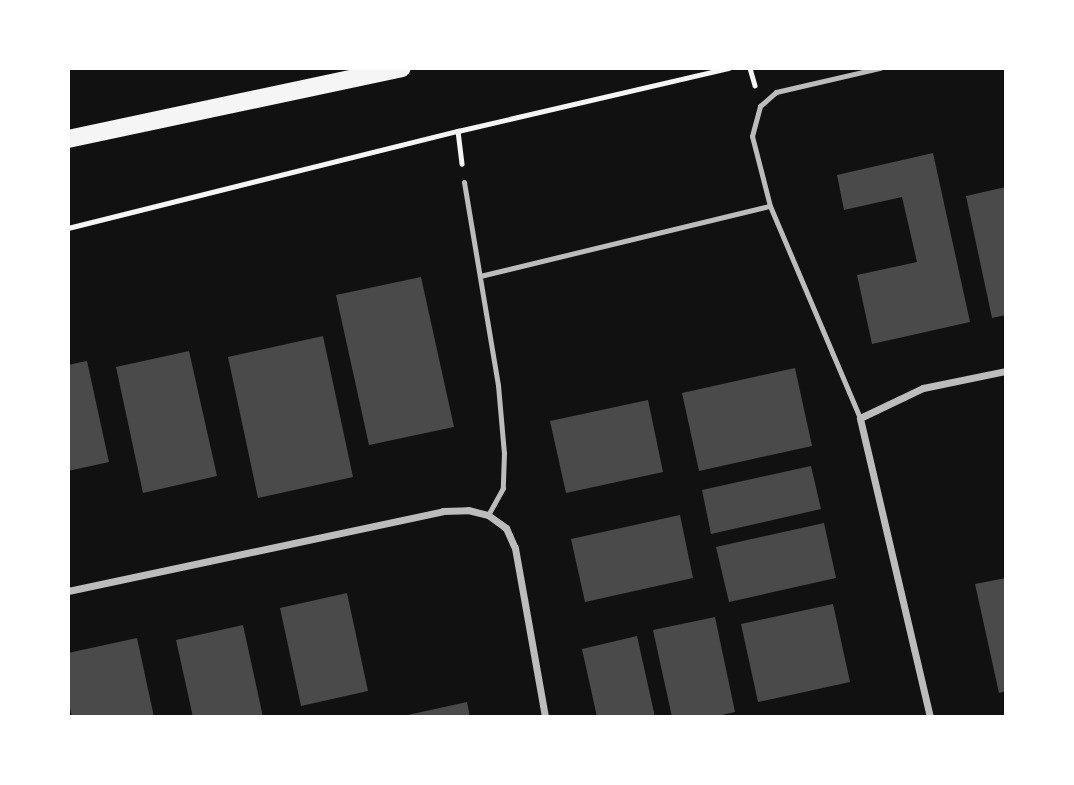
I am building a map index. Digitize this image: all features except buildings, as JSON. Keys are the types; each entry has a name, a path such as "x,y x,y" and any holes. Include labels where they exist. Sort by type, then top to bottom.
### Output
{"main road":[{"path":"68,139 402,68"}],"street":[{"path":"930,717 860,418 923,388 1006,370"},
{"path":"68,591 443,511 468,510 488,515 506,528 515,548 545,717"}],"lane":[{"path":"860,418 771,206 752,136 760,106 776,92 880,68"},
{"path":"464,182 499,385 504,453 503,488 488,515"},
{"path":"480,276 771,206"}],"path":[{"path":"68,228 458,131 729,68"},
{"path":"458,131 464,182"}]}
